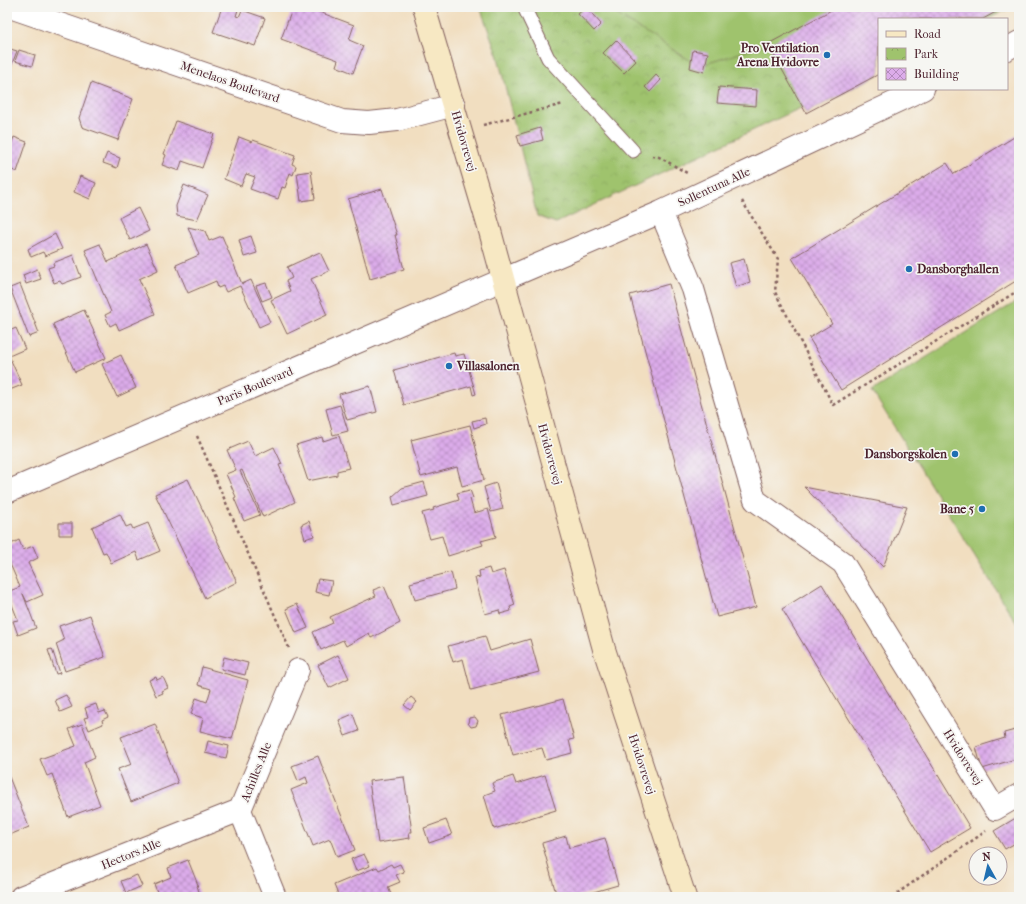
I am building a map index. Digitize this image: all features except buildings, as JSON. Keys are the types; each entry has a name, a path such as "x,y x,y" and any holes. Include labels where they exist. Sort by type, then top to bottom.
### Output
{"street":[{"name":"Menelaos Boulevard","path":"10,7 342,121 369,123 397,120 454,105"},
{"name":"Hvidovrevej","path":"424,7 462,131 604,649 685,897"},
{"path":"1008,48 1019,42"},
{"name":"Sollentuna Alle","path":"503,280 662,212 921,90"},
{"name":"Hvidovrevej","path":"662,212 694,289 755,500 843,562 995,808"},
{"name":"Paris Boulevard","path":"7,492 503,280"},
{"name":"Achilles Alle","path":"275,897 240,810 298,670"},
{"path":"995,808 1019,795"},
{"name":"Hectors Alle","path":"21,897 240,810"}],"lane":[{"path":"524,7 548,58 633,151"}],"path":[{"path":"462,131 585,98"},
{"path":"633,151 659,157 721,184 778,260 775,292 833,405 1019,290"},
{"path":"188,415 298,670"},
{"path":"892,897 985,833 995,808"}],"green space":[{"path":"480,7 1012,7 990,18 878,18 878,71 556,223 537,216 498,57"},
{"name":"Pro Ventilation Arena Hvidovre","path":"605,7 1005,7 985,18 878,18 878,75 806,113 768,44 699,66"},
{"name":"Bane 5","path":"1019,300 1019,627 872,391"}],"place":[{"name":"Pro Ventilation Arena Hvidovre","path":"827,55"},
{"name":"Dansborghallen","path":"909,269"},
{"name":"Villasalonen","path":"449,366"},
{"name":"Dansborgskolen","path":"955,454"},
{"name":"Bane 5","path":"982,509"}]}
